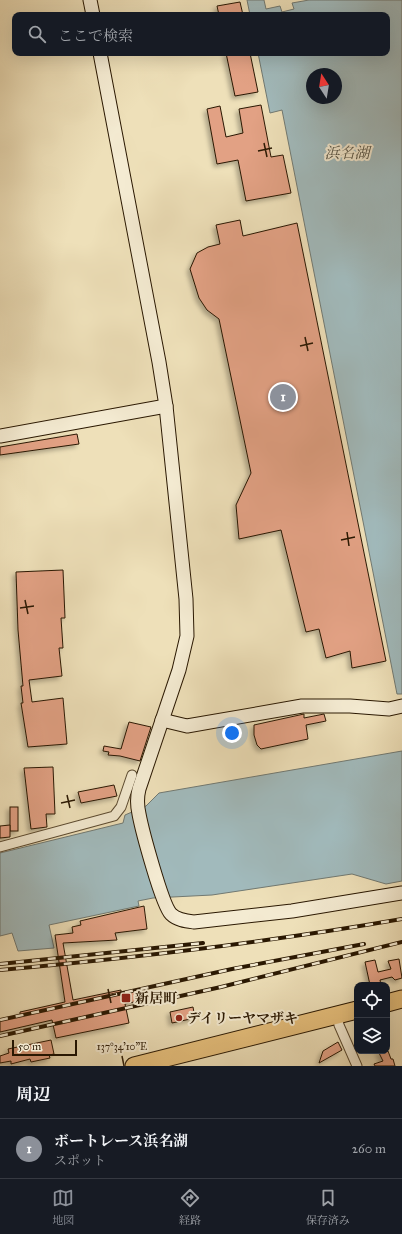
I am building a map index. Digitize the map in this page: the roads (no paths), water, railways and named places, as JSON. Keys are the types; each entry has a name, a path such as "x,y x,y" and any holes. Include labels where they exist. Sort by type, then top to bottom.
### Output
{"highway":[{"path":"390,1002 402,999"},
{"path":"135,1066 354,1011"}],"street":[{"path":"90,0 92,12"},
{"path":"101,56 166,406 186,599 187,636 137,799 139,814 162,897 171,914 184,921 194,922 292,911 402,893"},
{"path":"0,436 166,406"},
{"path":"162,720 187,726 302,706 350,706 389,709 402,706"},
{"path":"0,847 114,816 121,807 132,775"},
{"path":"337,1015 339,1025 357,1066"}],"water":[{"name":"浜名湖","path":"247,0 264,0 266,9 280,6 282,12 249,12"},
{"name":"浜名湖","path":"309,0 402,0 402,694 397,694 282,110 270,113 259,56 390,56 390,12 282,12 294,9 292,3"},
{"path":"402,751 402,881 386,884 352,874 212,895 153,898 138,901 139,906 49,925 54,948 18,951 12,933 0,936 0,853 123,823 125,815 146,806 159,793"}],"railway":[{"path":"0,970 202,949 402,919"},
{"path":"0,1036 221,987 402,942"},
{"path":"0,964 203,943"},
{"path":"0,1020 232,969 364,944"}],"place":[{"name":"ボートレース浜名湖","path":"283,397"},
{"name":"新居町","path":"126,998"},
{"name":"デイリーヤマザキ","path":"179,1018"}]}
